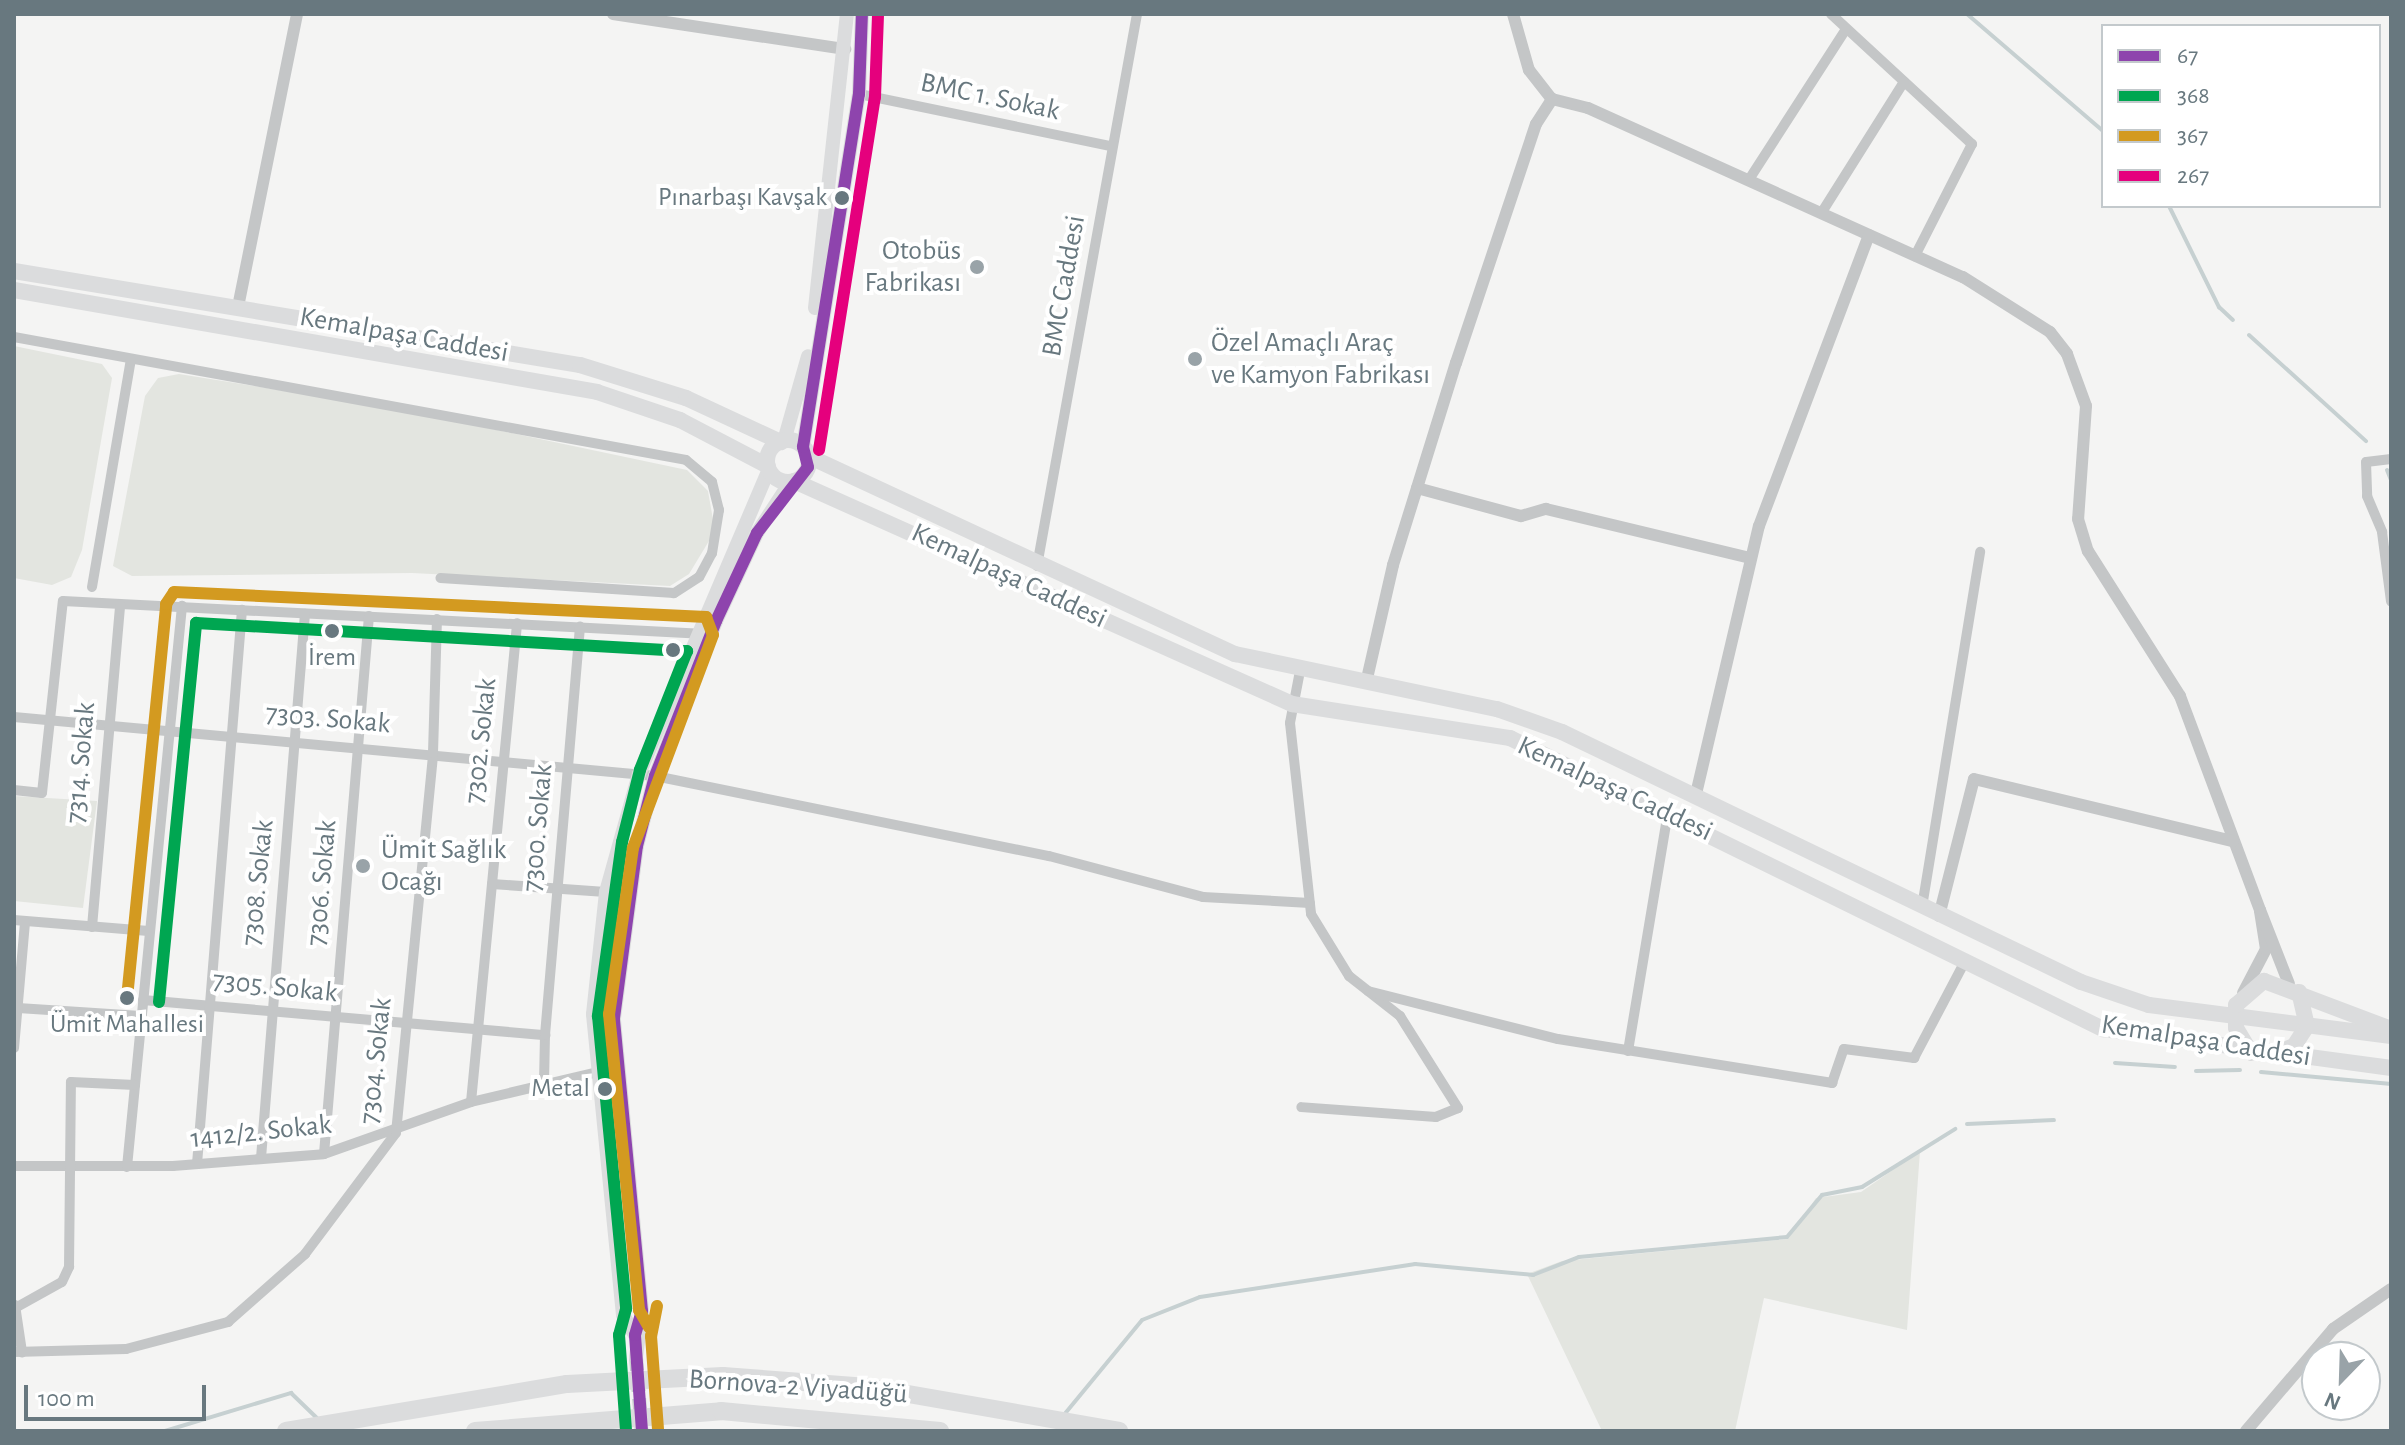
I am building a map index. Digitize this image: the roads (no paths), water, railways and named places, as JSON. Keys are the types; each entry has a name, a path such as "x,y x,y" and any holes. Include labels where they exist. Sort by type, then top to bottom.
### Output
{"highway":[{"name":"Bornova-2 Viyadüğü","path":"286,1431 567,1384 723,1376 868,1387 1119,1431"},
{"name":"Bornova-2 Viyadüğü","path":"475,1431 721,1411 940,1431"}],"main road":[{"path":"636,1357 635,1335 642,1311 614,1018 637,846 655,776 704,633 734,553 783,441 807,365 847,14"},
{"path":"635,1335 623,1315 593,1014 606,892 639,774 704,633 757,533 792,481 806,472 806,451 859,94 862,14"},
{"name":"Kemalpaşa Caddesi","path":"14,271 580,365 674,394 806,451 1037,566 1168,627 1300,671 1497,709 1696,794 1939,916 2081,982 2149,1005 2391,1036"},
{"name":"Kemalpaşa Caddesi","path":"14,290 597,392 680,420 792,481 1292,704 1510,738 1669,811 1963,965 2103,1029 2251,1053 2391,1068"},
{"path":"2251,1053 2234,1017 2243,993 2264,981 2294,988 2391,1029"},
{"path":"2271,1054 2294,1046 2307,1026 2294,988"}],"street":[{"path":"238,307 297,16 281,14"},
{"path":"613,14 845,49"},
{"name":"BMC Caddesi","path":"1037,566 1137,14"},
{"path":"1513,14 1529,70 1552,99 1750,178 2009,300 2067,354 2086,406 2078,519 2088,551 2180,696 2233,841 2294,988"},
{"path":"1831,14 1972,144 1915,256"},
{"path":"1750,178 1846,29"},
{"path":"1822,212 1904,82"},
{"name":"BMC 1. Sokak","path":"859,94 1111,146"},
{"path":"1366,683 1417,488 1518,175 1552,99"},
{"path":"1696,794 1750,558 1869,235"},
{"path":"14,337 686,460 712,482 719,510 712,553 699,577 674,593 440,578"},
{"path":"92,587 131,360"},
{"path":"2391,459 2366,462 2366,473 2391,601"},
{"path":"1417,488 1521,516 1546,509 1750,558"},
{"path":"1922,907 1980,552"},
{"path":"14,790 42,793 47,721 63,601 704,633"},
{"name":"7314. Sokak","path":"92,927 120,604"},
{"path":"127,1167 182,606"},
{"path":"197,1164 242,610"},
{"name":"7308. Sokak","path":"261,1158 269,1009 296,741 305,614"},
{"name":"7306. Sokak","path":"324,1154 369,616"},
{"name":"7304. Sokak","path":"18,1352 126,1349 228,1322 305,1254 396,1133 404,1025 433,753 437,619"},
{"name":"7302. Sokak","path":"471,1102 517,623"},
{"name":"7300. Sokak","path":"545,1035 580,626"},
{"path":"1300,671 1292,704 1310,903 1349,976 1400,1016 1458,1108 1436,1117 1301,1107"},
{"name":"7303. Sokak","path":"14,717 171,732 360,744 502,762 655,776 1049,856 1203,897 1310,903"},
{"path":"1939,916 1974,779 2233,841"},
{"path":"1628,1051 1669,811"},
{"path":"492,884 606,892"},
{"path":"2243,993 2266,949 2260,910"},
{"path":"14,1048 20,920 149,931"},
{"path":"1368,991 1628,1051 1832,1083 1844,1049 1914,1058 1963,965"},
{"name":"7305. Sokak","path":"143,1000 545,1035"},
{"path":"18,1008 141,1016"},
{"path":"544,1084 545,1035"},
{"name":"1412/2. Sokak","path":"14,1166 127,1167 324,1154 396,1133 471,1102 598,1072"},
{"path":"18,1352 15,1305 62,1282 69,1267 71,1082 135,1085"},
{"path":"2246,1431 2333,1329 2391,1289"}],"waterway":[{"path":"1967,14 2101,129"},
{"path":"2170,208 2219,307 2233,320"},
{"path":"2249,335 2366,441"},
{"path":"2387,470 2391,480"},
{"path":"2115,1063 2175,1067"},
{"path":"2196,1071 2240,1070"},
{"path":"2261,1072 2391,1084"},
{"path":"1967,1124 2054,1120"},
{"path":"1063,1416 1142,1320 1200,1297 1415,1264 1533,1275 1579,1257 1787,1237 1822,1195 1862,1187 1955,1129"},
{"path":"165,1431 291,1393 317,1418"}],"tunnel":[{"path":"636,1357 641,1424"}],"place":[{"name":"Pınarbaşı Kavşak","path":"842,198"},
{"name":"Otobüs Fabrikası","path":"977,267"},
{"name":"Özel Amaçlı Araç ve Kamyon Fabrikası","path":"1195,359"},
{"name":"İrem","path":"332,631"},
{"name":"Ümit Sağlık Ocağı","path":"363,866"},
{"name":"Ümit Mahallesi","path":"127,998"},
{"name":"Metal","path":"605,1089"}]}
